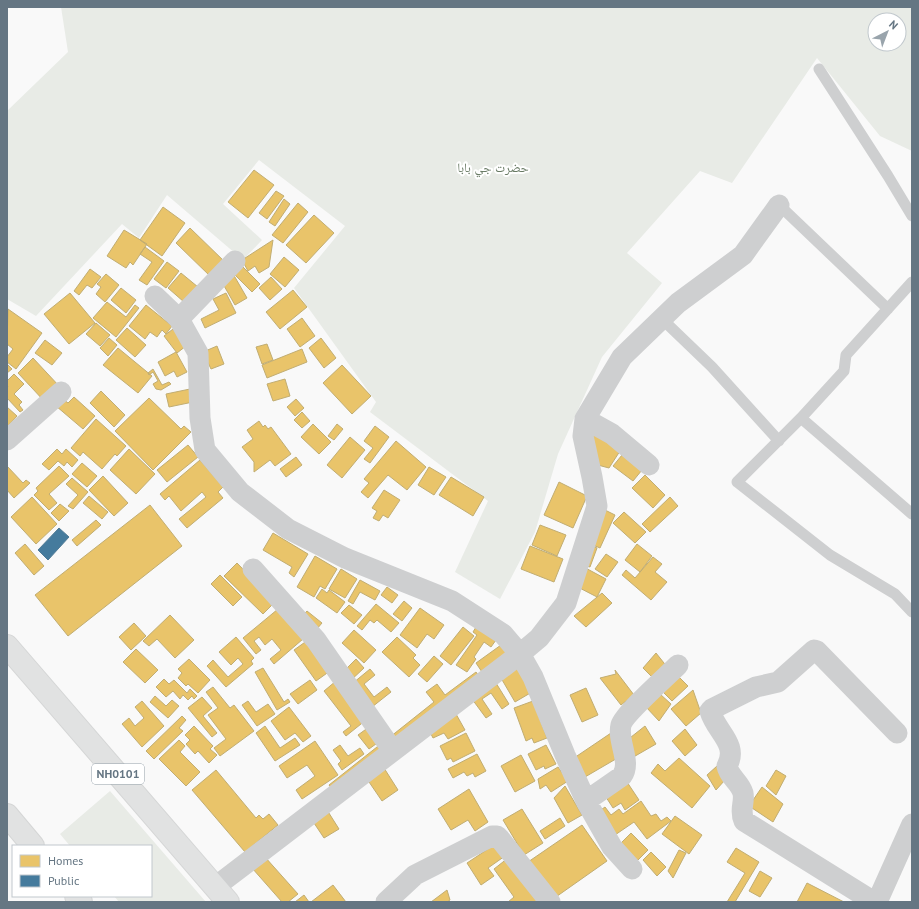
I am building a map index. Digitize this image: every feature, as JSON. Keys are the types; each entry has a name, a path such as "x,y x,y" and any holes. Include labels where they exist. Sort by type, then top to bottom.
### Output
{"highway":[{"name":"NH0101","path":"7,646 222,895"},
{"path":"10,824 32,845"}],"street":[{"path":"222,895 393,751 539,638 566,603 597,506 582,436 585,419 622,357 678,302 743,255 779,205"},
{"path":"179,319 235,261"},
{"path":"155,296 179,319 198,353 200,418 205,450 240,492 288,529 345,558 452,601 503,634 520,654 533,677 565,756 586,801 612,847 632,869"},
{"path":"7,440 61,392"},
{"path":"585,419 612,434 649,465"},
{"path":"253,568 316,640 393,751"},
{"path":"897,733 817,651 814,650 778,682 756,687 735,696 710,711 731,750 731,758 727,766 728,773 739,785 743,794 741,815 744,821 876,902 912,824"},
{"path":"586,801 622,776 625,772 626,765 620,737 621,725 628,714 678,665"},
{"path":"398,898 415,876 492,836 496,836 550,902"}],"lane":[{"path":"819,69 912,216"},
{"path":"779,205 888,309"},
{"path":"912,282 846,354 844,371 801,418 738,482 830,555 895,594 912,612"},
{"path":"661,318 712,367 779,441"},
{"path":"801,418 912,514"}],"green space":[{"name":"حضرت جي بابا","path":"61,7 912,7 912,151 880,136 817,58 732,183 700,171 627,253 662,283 602,357 558,454 535,532 500,599 455,572 488,501 370,412 376,402 294,288 345,226 259,160 223,204 262,240 243,260 167,195 139,238 122,224 36,316 7,299 7,111 68,52"},
{"path":"110,791 206,902 119,902 115,897 152,897 152,845 69,845 60,834"}],"building: Homes":[{"path":"254,170 274,185 248,218 228,202"},
{"path":"276,191 284,196 267,219 259,213"},
{"path":"284,199 290,204 275,226 269,222"},
{"path":"298,203 308,212 283,243 272,235"},
{"path":"163,207 185,223 162,256 140,240"},
{"path":"314,215 334,233 306,263 286,245"},
{"path":"190,228 226,263 211,277 176,243"},
{"path":"124,230 147,244 133,265 130,262 126,268 107,256"},
{"path":"273,240 269,267 259,273 255,266 248,271 242,260"},
{"path":"145,247 164,261 147,285 139,280 152,262 140,254"},
{"path":"284,257 299,270 285,287 270,274"},
{"path":"167,262 179,271 166,288 154,279"},
{"path":"240,264 260,284 252,292 232,272"},
{"path":"90,269 101,277 92,288 87,285 79,295 74,291"},
{"path":"232,272 247,298 235,305 223,284"},
{"path":"181,273 198,287 184,302 168,288"},
{"path":"106,274 119,285 105,302 96,294 101,287 97,284"},
{"path":"271,277 282,289 270,300 259,288"},
{"path":"121,288 136,300 126,313 111,300"},
{"path":"293,290 307,307 280,329 266,312"},
{"path":"70,293 95,323 69,344 44,314"},
{"path":"226,293 236,313 205,328 201,319 219,310 213,299"},
{"path":"107,302 126,317 135,305 139,308 116,337 93,318"},
{"path":"146,305 172,326 166,334 162,330 157,337 150,332 145,339 129,326"},
{"path":"8,309 42,333 16,369 7,362 7,357 13,349 7,344"},
{"path":"302,318 315,336 300,347 287,329"},
{"path":"96,323 110,335 100,346 86,334"},
{"path":"127,328 146,345 135,357 116,340"},
{"path":"173,329 186,346 177,353 164,336"},
{"path":"109,338 117,345 108,356 100,348"},
{"path":"321,338 336,358 324,368 309,348"},
{"path":"45,340 62,353 52,365 35,353"},
{"path":"267,344 273,360 262,364 256,347"},
{"path":"217,346 224,364 211,369 203,352"},
{"path":"118,348 152,376 138,393 103,365"},
{"path":"302,349 307,362 267,378 262,365"},
{"path":"176,352 187,372 177,377 174,371 165,376 158,362"},
{"path":"33,358 60,387 45,402 18,373"},
{"path":"7,364 12,369 7,373"},
{"path":"342,365 371,396 352,414 323,383"},
{"path":"153,369 162,385 169,382 171,384 161,390 156,389 153,384 158,381 153,372 149,375 148,373"},
{"path":"14,374 24,384 14,394 22,402 19,405 23,410 20,412 7,398 7,381"},
{"path":"285,379 290,396 273,401 267,384"},
{"path":"190,389 193,402 169,407 166,394"},
{"path":"101,391 125,415 114,427 90,403"},
{"path":"74,397 95,416 83,429 56,406 63,399 68,403"},
{"path":"149,398 181,429 184,426 191,432 153,470 115,431"},
{"path":"296,399 304,408 295,416 287,407"},
{"path":"7,407 17,416 7,427"},
{"path":"302,412 310,421 302,428 294,420"},
{"path":"96,419 126,446 117,456 115,454 102,469 83,452 80,456 71,448"},
{"path":"259,421 263,427 265,425 268,429 271,427 291,454 275,466 270,460 254,472 254,462 242,447 253,439 247,430"},
{"path":"313,424 331,442 319,454 301,437"},
{"path":"337,424 343,429 334,440 328,436"},
{"path":"375,426 389,437 370,463 364,459 373,448 364,441"},
{"path":"592,432 620,451 609,468 594,464"},
{"path":"350,437 365,450 342,478 327,465"},
{"path":"396,441 426,467 407,490 388,475 368,498 361,492 369,483 364,479"},
{"path":"188,445 198,457 167,482 157,470"},
{"path":"57,449 62,454 66,449 78,460 72,467 67,462 64,466 58,461 49,470 42,464"},
{"path":"129,449 155,474 136,494 110,470"},
{"path":"622,455 642,470 633,481 613,466"},
{"path":"296,457 302,465 286,477 280,469"},
{"path":"200,460 223,487 218,492 223,498 187,528 179,519 206,497 202,492 181,511 169,496 165,500 160,494"},
{"path":"82,463 97,476 87,487 72,474"},
{"path":"7,466 23,483 26,480 30,483 14,498 7,490"},
{"path":"59,466 69,476 49,494 57,503 49,510 34,495 38,491 36,488"},
{"path":"429,467 446,477 434,495 418,485"},
{"path":"645,475 665,495 653,508 632,488"},
{"path":"103,476 128,503 114,516 89,490"},
{"path":"451,477 484,497 473,516 439,495"},
{"path":"72,478 88,492 73,509 68,506 78,495 66,484"},
{"path":"559,482 587,496 573,528 544,515"},
{"path":"384,490 400,500 388,518 383,515 379,521 373,518 377,511 372,508"},
{"path":"89,496 108,512 102,519 83,503"},
{"path":"32,497 57,524 36,544 11,517"},
{"path":"670,497 678,506 650,532 642,524"},
{"path":"60,504 69,511 59,521 51,513"},
{"path":"150,505 182,546 68,636 35,595"},
{"path":"603,509 615,515 600,548 588,543"},
{"path":"624,512 646,532 635,543 613,523"},
{"path":"96,520 101,525 77,546 72,540"},
{"path":"540,525 566,535 557,556 532,545"},
{"path":"273,533 308,554 294,577 289,573 292,567 263,550"},
{"path":"25,544 44,566 34,575 15,553"},
{"path":"588,544 597,548 590,567 581,564"},
{"path":"637,544 652,556 640,572 625,560"},
{"path":"530,546 563,559 554,582 521,569"},
{"path":"606,554 618,562 607,577 595,569"},
{"path":"315,556 337,569 325,589 320,586 314,597 297,587"},
{"path":"653,557 662,564 655,572 667,582 651,600 622,575 626,570 635,578"},
{"path":"237,563 275,602 263,614 224,576"},
{"path":"580,565 606,579 597,597 572,584"},
{"path":"341,569 357,579 345,598 329,589"},
{"path":"220,575 242,597 233,606 211,584"},
{"path":"360,580 380,591 375,600 360,592 353,604 348,601"},
{"path":"387,587 398,595 392,603 381,595"},
{"path":"322,589 327,593 329,590 345,602 337,613 316,598"},
{"path":"602,593 612,603 586,627 574,616"},
{"path":"404,601 412,608 402,621 393,614"},
{"path":"376,604 399,623 391,632 377,620 374,623 370,620 362,630 357,626"},
{"path":"349,605 362,615 354,624 341,613"},
{"path":"420,608 444,625 434,639 427,634 417,648 400,635"},
{"path":"278,609 303,639 274,664 270,659 281,650 272,639 265,645 259,637 254,641 261,650 256,654 243,638"},
{"path":"307,611 322,623 316,630 301,617"},
{"path":"170,615 194,640 175,658 157,639 149,646 143,641"},
{"path":"134,623 146,636 131,650 119,637"},
{"path":"463,627 474,636 451,665 440,656"},
{"path":"476,627 496,640 491,647 484,642 474,657 476,659 467,672 456,665 477,635 473,632"},
{"path":"354,630 376,650 364,663 342,643"},
{"path":"236,637 254,658 251,661 253,664 226,687 207,666 213,660 228,677 243,664 238,658 231,665 219,652"},
{"path":"397,637 416,655 413,658 420,665 409,677 382,652"},
{"path":"308,640 330,671 316,681 294,650"},
{"path":"501,645 507,654 482,672 476,663"},
{"path":"136,649 158,670 145,683 123,662"},
{"path":"656,653 668,668 656,681 643,668"},
{"path":"434,656 443,664 427,682 418,674"},
{"path":"189,659 210,680 198,693 188,684 186,686 178,678 182,673 178,669"},
{"path":"356,659 364,668 349,682 341,674"},
{"path":"263,668 284,702 288,699 290,702 277,710 255,672"},
{"path":"518,668 532,692 515,702 501,678"},
{"path":"370,669 375,675 364,684 374,697 387,687 391,692 372,707 353,683"},
{"path":"615,670 634,695 621,705 600,678 616,674"},
{"path":"476,672 481,679 396,745 390,737 434,702 426,692 437,684 445,695"},
{"path":"677,675 688,686 672,701 661,690"},
{"path":"164,679 169,684 174,680 187,693 190,689 197,696 194,699 192,696 188,700 183,695 180,699 173,691 166,697 156,687"},
{"path":"310,680 317,690 298,704 290,694"},
{"path":"336,681 366,720 346,736 343,732 351,726 324,691"},
{"path":"496,683 509,704 502,709 491,693 482,699 492,714 486,718 472,699"},
{"path":"213,687 230,708 234,705 254,731 220,756 214,748 226,739 208,715 218,708 206,692"},
{"path":"586,688 598,715 582,722 570,695"},
{"path":"693,690 701,713 686,726 671,709"},
{"path":"660,694 671,704 659,721 646,707"},
{"path":"155,696 166,706 172,700 179,706 168,718 150,702"},
{"path":"202,697 212,708 203,716 217,733 212,737 188,708"},
{"path":"142,701 164,726 142,747 122,724 129,718 135,726 144,718 135,707"},
{"path":"248,701 256,712 268,704 275,714 257,726 242,705"},
{"path":"533,701 547,738 534,743 532,738 526,741 514,708"},
{"path":"289,707 311,736 303,742 295,733 285,740 271,721"},
{"path":"456,714 465,730 448,739 444,733 433,738 428,728"},
{"path":"182,716 186,720 179,728 183,731 154,759 146,751"},
{"path":"194,726 213,746 210,749 217,755 209,763 198,751 195,754 186,744 190,740 185,735"},
{"path":"265,726 280,748 295,738 300,745 275,761 256,733"},
{"path":"645,726 656,744 630,759 626,741"},
{"path":"369,727 380,741 369,749 358,735"},
{"path":"685,729 697,745 685,756 672,741"},
{"path":"466,733 475,751 453,762 451,758 447,760 440,746"},
{"path":"611,733 621,756 585,777 574,758"},
{"path":"179,740 185,746 180,752 200,772 186,786 159,759"},
{"path":"315,741 338,775 302,799 296,790 315,776 307,765 287,778 279,766"},
{"path":"382,743 387,750 334,792 329,785"},
{"path":"340,745 348,756 360,748 364,754 342,770 338,764 341,761 333,750"},
{"path":"546,745 556,764 545,769 544,766 536,770 528,754"},
{"path":"477,754 486,771 475,777 473,773 467,776 464,772 453,778 448,769"},
{"path":"521,755 535,781 515,792 501,766"},
{"path":"679,758 710,786 692,808 651,773 658,764 665,771"},
{"path":"717,766 725,780 716,790 707,775"},
{"path":"558,767 568,781 551,792 546,785 540,789 538,779"},
{"path":"384,768 398,790 382,801 367,779"},
{"path":"216,770 256,818 259,815 263,819 269,814 278,825 245,852 192,790"},
{"path":"776,770 786,776 776,795 766,786"},
{"path":"625,779 639,800 625,810 621,803 613,808 604,794"},
{"path":"565,786 582,815 568,823 554,798"},
{"path":"762,787 783,804 773,822 749,806"},
{"path":"469,789 488,822 475,831 468,820 451,830 438,809"},
{"path":"641,801 651,816 656,814 661,821 667,817 671,821 647,839 634,822 615,835 598,812 605,807 611,815 619,809 623,814"},
{"path":"522,809 543,843 524,855 503,820"},
{"path":"327,810 339,829 324,838 312,820"},
{"path":"675,816 702,835 689,854 662,834"},
{"path":"560,818 565,826 545,839 540,831"},
{"path":"582,825 607,861 553,899 528,862"},
{"path":"631,833 648,850 637,861 620,844"},
{"path":"497,843 505,856 488,868 494,876 481,885 467,863"},
{"path":"736,848 759,862 735,902 727,902 745,873 727,862"},
{"path":"679,850 686,853 673,878 668,871"},
{"path":"651,852 666,867 657,876 643,860"},
{"path":"265,857 298,894 288,902 282,902 252,868"},
{"path":"508,858 539,899 535,902 508,902 514,897 494,869"},
{"path":"760,871 772,878 760,897 749,891"},
{"path":"807,883 844,902 797,902"},
{"path":"333,885 346,902 311,902"},
{"path":"447,890 450,900 447,902 431,902"},
{"path":"304,895 309,902 295,902"}],"building: Public":[{"path":"59,528 69,537 48,560 38,550"}]}
